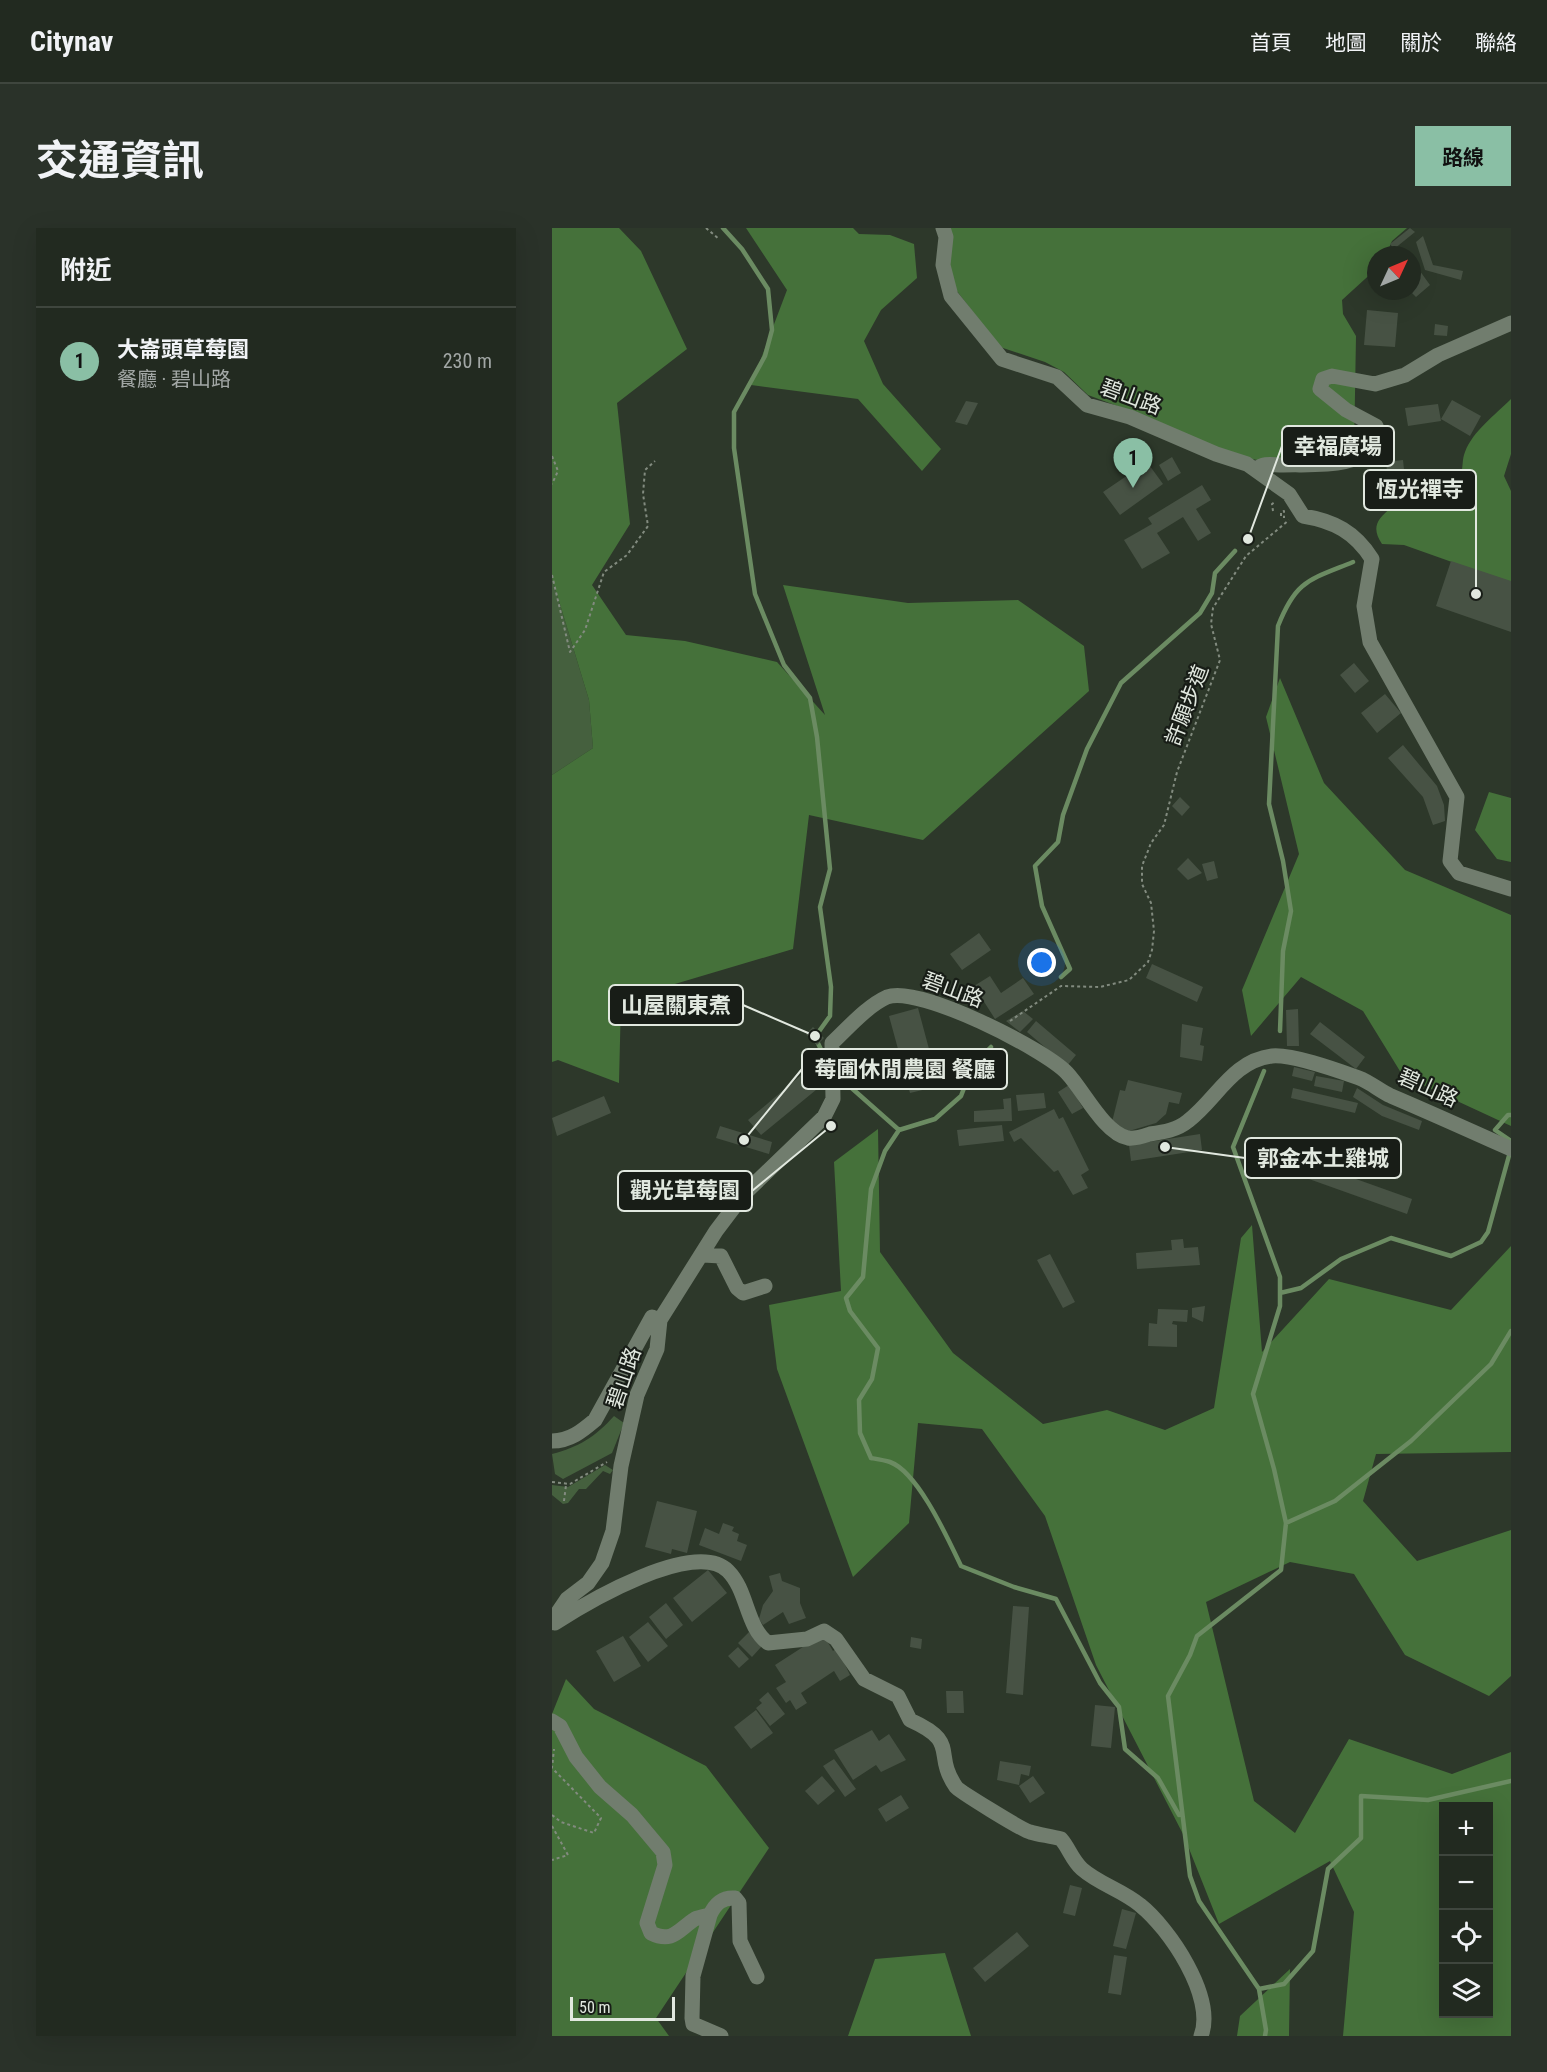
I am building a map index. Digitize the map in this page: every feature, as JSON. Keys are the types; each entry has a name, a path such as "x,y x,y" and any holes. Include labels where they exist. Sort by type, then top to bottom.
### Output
{"street":[{"name":"碧山路","path":"943,228 945,237 943,265 951,296 1002,358 1057,377 1087,405 1130,417 1256,469 1289,494 1303,516"},
{"path":"1256,469 1263,464 1310,465 1342,462 1361,458 1374,449 1380,439 1376,426 1331,400 1320,389 1323,379 1332,376 1375,384 1405,375 1438,355 1511,323"},
{"path":"1303,516 1331,521 1346,529 1372,558 1364,606 1370,642 1457,797 1450,861 1459,873 1511,889"},
{"name":"碧山路","path":"552,1623 567,1599 588,1582 602,1563 613,1531 621,1466 637,1395 657,1349 660,1320 716,1232 744,1194 824,1117 833,1100 832,1043 871,1008 888,997 905,996 932,1002 998,1030 1040,1053 1065,1071 1111,1131 1129,1138 1172,1131 1189,1121 1222,1085 1248,1062 1272,1056 1286,1057 1361,1079 1389,1095 1511,1149"},
{"path":"703,1255 721,1256 737,1288 743,1293 765,1286"},
{"path":"552,1441 567,1439 582,1432 595,1420 652,1317 660,1320"},
{"path":"552,1623 585,1603 648,1574 708,1561 727,1570 740,1588 759,1636 768,1643 807,1639 824,1631 836,1639 864,1679 898,1696 910,1720 933,1730 943,1743 950,1776 957,1789 1029,1832 1061,1839 1083,1869 1148,1912 1164,1929 1190,1969 1197,1986 1203,2017 1201,2036"},
{"path":"552,1721 560,1726 576,1757 600,1787 632,1815 663,1852 665,1865 647,1923 651,1933 665,1938 674,1936 695,1919 710,1915"},
{"path":"721,2036 693,2024 693,1976 710,1915 720,1901 728,1897 735,1898 739,1903 740,1941 757,1977"}],"path":[{"path":"706,228 719,239"},
{"path":"552,456 558,471 552,484"},
{"path":"552,575 570,652 585,630 604,572 627,555 648,526 643,494 645,470 654,462"},
{"path":"1273,511 1274,496"},
{"name":"許願步道","path":"998,1030 1061,986 1100,987 1129,980 1148,962 1154,931 1150,903 1142,884 1142,866 1164,825 1177,772 1220,660 1211,624 1213,608 1246,556 1289,520 1303,516"},
{"path":"552,1482 566,1485 607,1462 621,1466"},
{"path":"564,1501 566,1485"},
{"path":"552,1815 561,1822 594,1833 601,1818 552,1768 555,1749"},
{"path":"552,1826 568,1854 552,1860"}],"green space":[{"path":"552,228 619,228 641,251 687,349 617,403 630,524 592,585 626,635 685,641 777,662 825,715 783,585 908,603 1018,600 1084,646 1089,691 923,840 809,815 793,949 621,1000 619,1083 558,1060 552,1062 552,775 593,748 589,700 552,578"},
{"path":"746,228 853,228 859,234 890,235 914,244 917,278 881,310 864,341 883,384 941,449 922,471 858,399 751,385 787,290"},
{"path":"951,228 1407,228 1392,241 1390,246 1367,246 1367,277 1342,300 1343,314 1356,336 1354,452 1339,460 1257,460 1219,452 1157,421 1088,395 1064,372 1045,362 1000,347 953,286 948,266"},
{"path":"1511,399 1511,454 1504,476 1511,491 1511,583 1404,545 1382,544 1377,533 1377,524 1391,508 1435,508 1450,499 1461,476 1464,455 1473,437"},
{"path":"552,578 589,700 593,748 552,775"},
{"path":"1280,678 1324,783 1405,870 1511,915 1511,1126 1403,1076 1363,1011 1301,977 1251,1036 1242,990 1299,854 1266,717"},
{"path":"1489,792 1511,798 1511,862 1497,859 1475,830"},
{"path":"878,1129 880,1252 953,1353 1043,1424 1107,1410 1165,1430 1214,1408 1241,1238 1252,1225 1262,1352 1329,1279 1451,1310 1511,1246 1511,1452 1376,1454 1363,1501 1417,1561 1511,1530 1511,1676 1489,1696 1405,1655 1354,1574 1290,1562 1206,1602 1254,1801 1295,1833 1349,1739 1452,1774 1511,1752 1511,2036 1343,2036 1354,1912 1330,1861 1219,1924 1184,1836 1096,1665 1045,1516 982,1429 918,1423 909,1523 853,1577 777,1369 769,1305 841,1291 834,1162"},
{"path":"614,1416 624,1423 612,1453 563,1479 555,1474 552,1454 586,1440"},
{"path":"605,1465 613,1470 610,1474 603,1471 586,1489 579,1489 568,1503 563,1504 552,1495 552,1485 568,1487"},
{"path":"566,1679 594,1709 706,1766 769,1848 656,2018 669,2036 552,2036 552,1714"},
{"path":"945,1953 971,2036 848,2036 875,1959"},
{"path":"1290,1969 1289,2036 1237,2036 1240,2016"}],"building":[{"path":"1410,228 1415,232 1398,246 1390,244"},
{"path":"1423,236 1433,265 1463,271 1461,280 1425,270 1421,258 1421,246 1417,246 1416,242"},
{"path":"1421,272 1430,285 1421,293"},
{"path":"1367,310 1398,313 1395,347 1364,345"},
{"path":"1435,324 1448,326 1447,336 1434,335"},
{"path":"1452,400 1481,416 1470,436 1441,419"},
{"path":"966,401 978,403 967,425 955,422"},
{"path":"1438,404 1441,421 1408,426 1405,408"},
{"path":"1172,457 1181,473 1168,481 1159,465"},
{"path":"1403,460 1405,479 1388,481 1386,462"},
{"path":"1147,462 1163,484 1120,515 1103,492"},
{"path":"1202,485 1211,500 1196,509 1211,533 1198,541 1183,517 1157,533 1170,553 1142,569 1124,540 1152,524 1148,518"},
{"path":"1451,561 1511,581 1511,632 1436,606"},
{"path":"1354,663 1369,681 1355,693 1340,675"},
{"path":"1385,694 1401,713 1377,733 1361,713"},
{"path":"1403,745 1437,786 1444,805 1445,821 1433,825 1423,797 1388,758"},
{"path":"1180,797 1190,807 1182,816 1172,806"},
{"path":"1188,858 1202,873 1188,880 1177,869"},
{"path":"1214,861 1218,878 1207,881 1202,864"},
{"path":"979,933 991,950 962,970 950,954"},
{"path":"1152,964 1203,987 1197,1002 1146,978"},
{"path":"990,976 1001,993 1023,978 1034,994 995,1019 974,986"},
{"path":"918,1008 939,1086 910,1093 889,1016"},
{"path":"1298,1009 1299,1046 1287,1046 1286,1010"},
{"path":"1023,1011 1033,1019 1020,1032 1006,1021"},
{"path":"1036,1021 1076,1055 1067,1066 1027,1032"},
{"path":"1320,1022 1365,1057 1356,1069 1310,1034"},
{"path":"1182,1024 1203,1028 1200,1045 1204,1046 1202,1061 1180,1057"},
{"path":"813,1027 824,1038 817,1045 806,1034"},
{"path":"813,1065 819,1073 815,1076 822,1085 761,1135 748,1120"},
{"path":"1294,1067 1315,1072 1312,1081 1292,1076"},
{"path":"1316,1076 1344,1081 1342,1092 1314,1086"},
{"path":"1128,1080 1182,1093 1179,1104 1169,1102 1166,1114 1156,1123 1129,1131 1111,1126 1120,1090 1125,1091"},
{"path":"1069,1085 1083,1108 1072,1114 1058,1092"},
{"path":"1293,1088 1358,1103 1355,1113 1291,1098"},
{"path":"1357,1088 1383,1105 1422,1121 1419,1130 1382,1116 1353,1097"},
{"path":"1044,1093 1046,1108 1018,1111 1016,1095"},
{"path":"604,1096 611,1113 557,1136 552,1118"},
{"path":"1011,1098 1012,1121 974,1122 974,1111 1004,1109 1003,1099"},
{"path":"1054,1109 1059,1119 1063,1117 1089,1170 1081,1175 1088,1188 1073,1195 1058,1170 1054,1172 1021,1138 1014,1142 1009,1132"},
{"path":"1002,1125 1004,1141 959,1146 957,1130"},
{"path":"720,1126 772,1142 769,1154 716,1138"},
{"path":"1200,1134 1202,1150 1131,1161 1129,1145"},
{"path":"1314,1164 1412,1199 1407,1214 1309,1179"},
{"path":"1183,1239 1184,1248 1198,1247 1200,1265 1137,1269 1136,1253 1172,1250 1171,1240"},
{"path":"1050,1254 1075,1302 1063,1308 1037,1260"},
{"path":"1205,1306 1203,1322 1192,1317 1192,1308"},
{"path":"1158,1309 1188,1310 1187,1322 1173,1321 1172,1324 1177,1325 1177,1347 1148,1346 1149,1323 1157,1324"},
{"path":"657,1501 697,1511 687,1553 672,1549 671,1554 645,1547"},
{"path":"723,1523 734,1527 732,1531 739,1534 737,1541 747,1545 741,1561 699,1545 705,1528 719,1534"},
{"path":"708,1570 727,1593 692,1622 673,1598"},
{"path":"780,1573 782,1581 800,1588 800,1603 806,1618 789,1624 783,1612 763,1625 759,1619 763,1605 773,1591 769,1576"},
{"path":"666,1603 683,1625 666,1639 649,1617"},
{"path":"1013,1606 1029,1607 1023,1695 1006,1693"},
{"path":"648,1622 668,1646 648,1662 629,1637"},
{"path":"749,1632 762,1646 752,1657 738,1643"},
{"path":"823,1634 833,1651 837,1648 850,1675 840,1681 834,1671 801,1693 807,1703 796,1710 790,1700 786,1703 776,1688 786,1682 775,1665"},
{"path":"623,1636 641,1666 614,1682 596,1651"},
{"path":"911,1637 922,1639 921,1649 910,1647"},
{"path":"738,1647 749,1659 739,1668 728,1656"},
{"path":"946,1691 963,1691 964,1713 947,1713"},
{"path":"768,1692 785,1714 770,1726 756,1708 762,1703 759,1700"},
{"path":"1095,1705 1115,1707 1111,1748 1091,1746"},
{"path":"756,1710 773,1733 751,1749 734,1727"},
{"path":"872,1730 879,1741 889,1734 906,1760 881,1772 876,1765 853,1780 834,1750"},
{"path":"834,1759 856,1789 845,1797 823,1766"},
{"path":"1000,1761 1031,1766 1029,1776 1021,1774 1019,1785 997,1780"},
{"path":"822,1776 835,1791 818,1805 805,1791"},
{"path":"1033,1776 1045,1793 1030,1803 1019,1786"},
{"path":"901,1795 909,1808 886,1822 878,1809"},
{"path":"1070,1885 1082,1888 1075,1916 1063,1913"},
{"path":"1122,1909 1136,1913 1126,1949 1113,1946"},
{"path":"1017,1932 1029,1946 985,1982 973,1968"},
{"path":"1114,1955 1127,1957 1121,1995 1108,1993"}],"waterway":[{"path":"723,228 742,249 768,289 772,330 765,356 734,412 734,448 755,594 784,665 810,698 817,737 830,869 820,907 831,987 830,1016 815,1037 827,1062"},
{"path":"1061,977 1070,969 1042,906 1035,866 1058,842 1063,815 1087,749 1121,683 1200,613 1212,593 1215,573 1235,551"},
{"path":"1280,1031 1283,951 1291,911 1283,861 1269,804 1278,626 1298,590 1315,578 1353,562"},
{"path":"991,1047 973,1065 961,1096 935,1119 899,1130 885,1151 871,1189 863,1277 846,1298 850,1311 878,1348 872,1379 859,1400 860,1433 871,1458 890,1462 901,1468 921,1492 961,1566 1014,1587 1056,1599 1100,1683 1119,1707 1125,1749 1158,1778 1179,1815"},
{"path":"1259,1989 1199,1901 1190,1876 1168,1696 1190,1655 1197,1636 1281,1570 1286,1523 1253,1394 1280,1306 1280,1277 1233,1147 1264,1071"},
{"path":"838,1076 899,1130"},
{"path":"1511,1115 1508,1115 1495,1130 1511,1141"},
{"path":"1280,1293 1301,1288 1341,1259 1391,1238 1451,1256 1481,1242 1488,1232 1510,1152"},
{"path":"1286,1523 1335,1501 1411,1441 1491,1364 1511,1331"},
{"path":"1265,2036 1259,1989 1284,1984 1313,1951 1328,1869 1361,1838 1361,1796 1428,1800 1511,1781"}],"place":[{"name":"大崙頭草莓園","path":"1133,488"},
{"name":"幸福廣場","path":"1248,539"},
{"name":"恆光禪寺","path":"1476,594"},
{"name":"山屋關東煮","path":"815,1036"},
{"name":"觀光草莓園","path":"831,1126"},
{"name":"莓圃休閒農園 餐廳","path":"744,1140"},
{"name":"郭金本土雞城","path":"1165,1147"}]}
